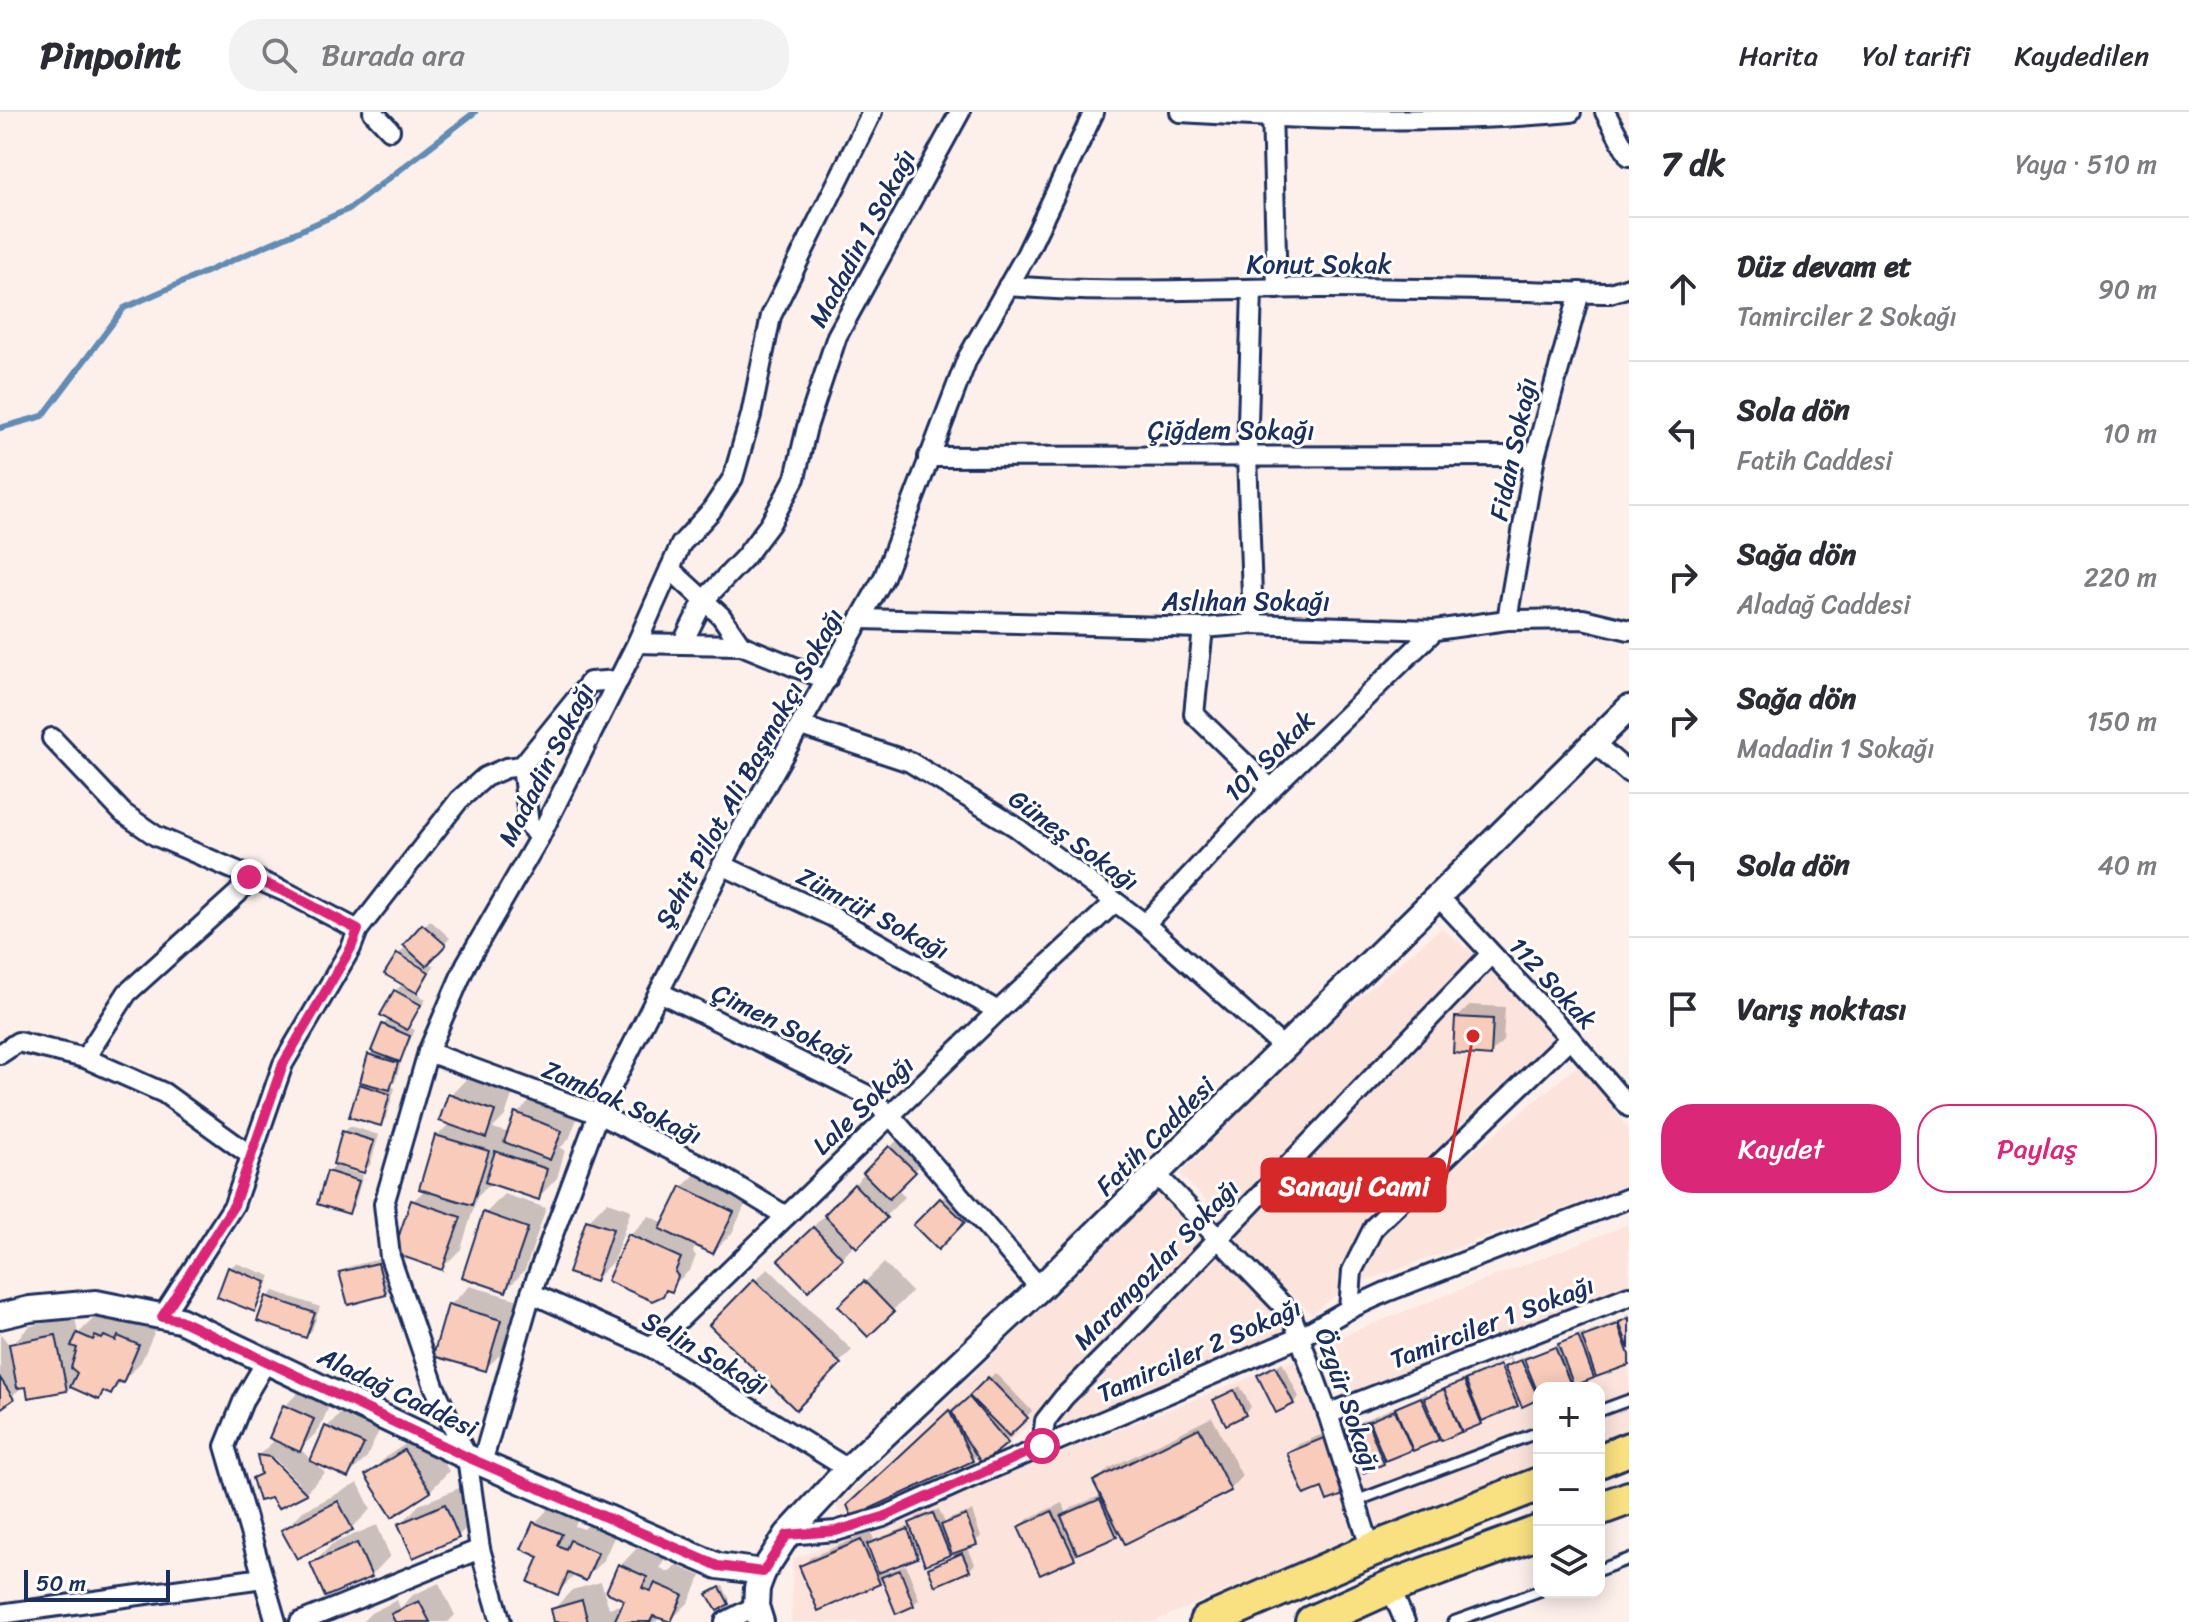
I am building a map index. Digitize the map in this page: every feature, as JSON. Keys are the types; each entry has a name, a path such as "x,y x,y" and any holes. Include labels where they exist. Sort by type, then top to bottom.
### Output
{"highway":[{"path":"1605,1459 1629,1449"},
{"path":"1206,1622 1371,1550 1533,1486"},
{"path":"1605,1507 1629,1498"},
{"path":"1312,1622 1390,1587 1533,1534"}],"main road":[{"name":"Fatih Caddesi","path":"758,1614 757,1588 763,1572 787,1535 848,1469 1040,1288 1629,708"},
{"name":"Aladağ Caddesi","path":"0,1316 30,1309 96,1303 180,1320 474,1460 718,1566 763,1572"}],"street":[{"path":"373,112 390,130"},
{"name":"Madadin Sokağı","path":"474,1460 434,1386 390,1257 384,1204 428,1052 466,964 539,838 637,643 681,544 711,511 733,478 751,415 771,316 872,112"},
{"name":"Madadin 1 Sokağı","path":"682,644 704,600 754,546 795,478 807,427 837,336 960,112"},
{"name":"Şehit Pilot Ali Başmakçı Sokağı","path":"501,1622 480,1549 474,1460 531,1293 598,1114 722,865 884,577 967,359 1008,286 1094,112"},
{"path":"1180,112 1421,118 1571,112"},
{"path":"1605,112 1629,156"},
{"path":"1272,115 1277,289"},
{"name":"Konut Sokak","path":"1008,286 1049,289 1610,293 1629,287"},
{"path":"1252,291 1247,455 1253,624"},
{"name":"Fidan Sokağı","path":"1507,620 1535,456 1580,292"},
{"name":"Çiğdem Sokağı","path":"928,457 1535,456"},
{"path":"670,569 721,616 741,645"},
{"name":"Aslıhan Sokağı","path":"861,619 1203,628 1253,624 1435,630 1507,620 1583,619 1629,630"},
{"path":"1203,628 1194,714 1271,789"},
{"name":"101 Sokak","path":"1145,924 1271,789 1435,630"},
{"path":"637,643 741,645 827,680"},
{"path":"162,1317 234,1205 283,1064 351,948 358,930 459,800 485,777 506,768 522,766 590,682 619,680"},
{"name":"Güneş Sokağı","path":"801,726 910,762 1016,827 1145,924 1284,1048"},
{"path":"52,738 123,813 156,836 288,893 358,930"},
{"path":"1593,742 1629,773"},
{"path":"522,766 529,825 539,838"},
{"name":"Zümrüt Sokağı","path":"722,865 833,917 998,1011"},
{"path":"85,1058 127,993 238,893 249,877"},
{"name":"112 Sokak","path":"1438,896 1570,1038 1629,1107"},
{"name":"Lale Sokağı","path":"651,1347 1115,902"},
{"name":"Marangozlar Sokağı","path":"1042,1446 1045,1421 1064,1397 1491,954"},
{"name":"Çimen Sokağı","path":"659,992 865,1094 890,1115 1040,1288"},
{"path":"1349,1309 1352,1271 1374,1227 1570,1038"},
{"path":"0,1054 18,1042 85,1058 164,1093 250,1155"},
{"name":"Zambak Sokağı","path":"428,1052 598,1114 707,1168 786,1216"},
{"name":"Özgür Sokağı","path":"1156,1174 1291,1314 1328,1414 1371,1550"},
{"name":"Tamirciler 2 Sokağı","path":"787,1535 836,1531 883,1517 1300,1337 1349,1309 1629,1198"},
{"name":"Selin Sokağı","path":"531,1293 651,1347 848,1469"},
{"name":"Tamirciler 1 Sokağı","path":"1328,1414 1629,1296"},
{"path":"267,1360 244,1399 225,1446 276,1622"},
{"path":"300,1622 480,1549"},
{"path":"0,1614 263,1578"},
{"path":"1390,1587 1405,1622"},
{"path":"725,1622 758,1614"}],"lane":[{"path":"1605,1409 1629,1400"},
{"path":"1356,1501 1533,1434"},
{"path":"1605,1568 1629,1559"},
{"path":"1453,1622 1533,1593"}],"shaded area":[{"path":"1441,928 1479,958 1228,1223 1180,1174 1310,1040"},
{"path":"1489,969 1556,1038 1468,1117 1382,1210 1337,1278 1341,1291 1312,1314 1231,1240"},
{"path":"1580,1064 1629,1130 1629,1185 1371,1279 1352,1282 1379,1228"},
{"path":"1157,1190 1206,1243 990,1463 849,1522 835,1506 1086,1265"},
{"path":"1629,1224 1629,1286 1344,1398 1316,1346"},
{"path":"1218,1255 1292,1329 1067,1428 1055,1417"},
{"path":"1629,1319 1629,1435 1605,1444 1605,1382 1533,1382 1533,1471 1379,1529 1341,1430"},
{"path":"1299,1358 1350,1494 1356,1537 1152,1622 791,1622 793,1559"}],"building":[{"path":"422,924 446,945 426,966 403,945"},
{"path":"397,953 429,972 417,993 384,974"},
{"path":"394,990 421,1005 407,1030 380,1015"},
{"path":"1455,1017 1493,1019 1491,1056 1453,1053"},
{"path":"382,1024 410,1036 400,1062 371,1051"},
{"path":"368,1054 398,1063 390,1090 360,1082"},
{"path":"359,1084 390,1094 381,1126 349,1117"},
{"path":"448,1094 495,1111 486,1138 439,1121"},
{"path":"515,1112 562,1131 550,1160 504,1142"},
{"path":"342,1131 374,1141 364,1173 333,1164"},
{"path":"435,1135 489,1151 472,1205 419,1189"},
{"path":"889,1146 916,1172 889,1199 863,1173"},
{"path":"495,1151 547,1169 539,1200 485,1182"},
{"path":"327,1171 359,1181 349,1214 317,1204"},
{"path":"854,1184 887,1218 857,1248 824,1215"},
{"path":"681,1186 734,1212 713,1254 660,1229"},
{"path":"940,1198 965,1222 938,1250 913,1225"},
{"path":"411,1200 461,1217 442,1270 393,1253"},
{"path":"483,1212 528,1228 506,1292 462,1277"},
{"path":"586,1220 613,1229 595,1282 568,1273"},
{"path":"813,1227 843,1259 808,1291 778,1260"},
{"path":"628,1234 681,1258 672,1292 666,1290 663,1296 652,1301 607,1281"},
{"path":"378,1263 386,1295 348,1305 339,1272"},
{"path":"228,1267 266,1282 255,1312 217,1297"},
{"path":"754,1279 841,1364 796,1410 709,1325"},
{"path":"864,1281 894,1312 868,1337 838,1306"},
{"path":"266,1296 315,1313 306,1338 257,1321"},
{"path":"448,1304 501,1320 486,1371 433,1356"},
{"path":"1629,1318 1629,1349 1619,1322"},
{"path":"1618,1324 1629,1355 1629,1365 1596,1377 1582,1337"},
{"path":"77,1333 93,1340 95,1336 102,1339 104,1336 116,1341 118,1336 139,1345 123,1383 118,1381 111,1395 103,1391 99,1400 70,1387 77,1373 71,1368 77,1348 71,1346"},
{"path":"56,1335 67,1391 28,1398 26,1387 17,1388 9,1344"},
{"path":"1578,1336 1594,1378 1572,1382 1558,1344"},
{"path":"1555,1347 1570,1382 1533,1382 1524,1359"},
{"path":"1521,1360 1533,1386 1533,1402 1522,1407 1504,1367"},
{"path":"1500,1365 1518,1406 1482,1421 1465,1380"},
{"path":"1275,1366 1294,1404 1276,1413 1257,1375"},
{"path":"988,1377 1028,1418 1009,1436 969,1396"},
{"path":"0,1378 14,1399 0,1409"},
{"path":"1464,1381 1482,1424 1462,1432 1444,1389"},
{"path":"1444,1389 1461,1432 1441,1441 1424,1398"},
{"path":"1234,1390 1246,1415 1226,1425 1213,1400"},
{"path":"969,1397 1008,1443 982,1464 952,1412"},
{"path":"1421,1397 1439,1440 1413,1451 1395,1408"},
{"path":"283,1405 314,1419 300,1452 269,1438"},
{"path":"949,1410 973,1461 852,1517 847,1505"},
{"path":"1395,1410 1412,1450 1385,1461 1369,1421"},
{"path":"1367,1421 1384,1464 1363,1473 1346,1430"},
{"path":"325,1426 364,1444 348,1478 310,1461"},
{"path":"1199,1428 1231,1491 1125,1544 1093,1481"},
{"path":"1326,1437 1349,1493 1327,1501 1322,1488 1304,1495 1287,1453"},
{"path":"404,1450 431,1492 392,1517 365,1475"},
{"path":"257,1455 270,1457 307,1494 278,1509 271,1498 259,1501 252,1478 261,1474"},
{"path":"1100,1499 1117,1537 1077,1554 1061,1516"},
{"path":"338,1501 353,1530 297,1559 281,1530"},
{"path":"445,1504 459,1538 413,1558 398,1524"},
{"path":"1052,1511 1075,1559 1040,1575 1018,1527"},
{"path":"933,1513 950,1555 925,1565 909,1523"},
{"path":"966,1515 977,1545 952,1554 941,1525"},
{"path":"533,1522 562,1534 557,1545 566,1549 570,1540 598,1553 586,1581 568,1573 558,1595 528,1582 539,1557 521,1549"},
{"path":"908,1529 918,1558 878,1573 867,1544"},
{"path":"861,1540 880,1584 818,1611 799,1566"},
{"path":"357,1543 372,1577 325,1597 310,1563"},
{"path":"962,1553 970,1571 935,1586 928,1568"},
{"path":"618,1564 647,1577 642,1588 651,1591 655,1583 683,1595 671,1622 653,1616 650,1622 614,1622 624,1600 606,1592"},
{"path":"900,1570 914,1606 896,1614 881,1577"},
{"path":"720,1587 729,1604 717,1611 707,1594"},
{"path":"582,1600 588,1622 554,1622 551,1609"},
{"path":"419,1601 430,1622 395,1622 391,1614"}],"waterway":[{"path":"0,428 43,416 124,308 349,209 475,112"}],"place":[{"name":"Sanayi Cami","path":"1473,1036"}],"route":[{"path":"249,877 288,893 358,930 351,948 283,1064 234,1205 162,1317 180,1320 467,1457 718,1566 763,1572 787,1535 836,1531 883,1517 1042,1446"}]}
